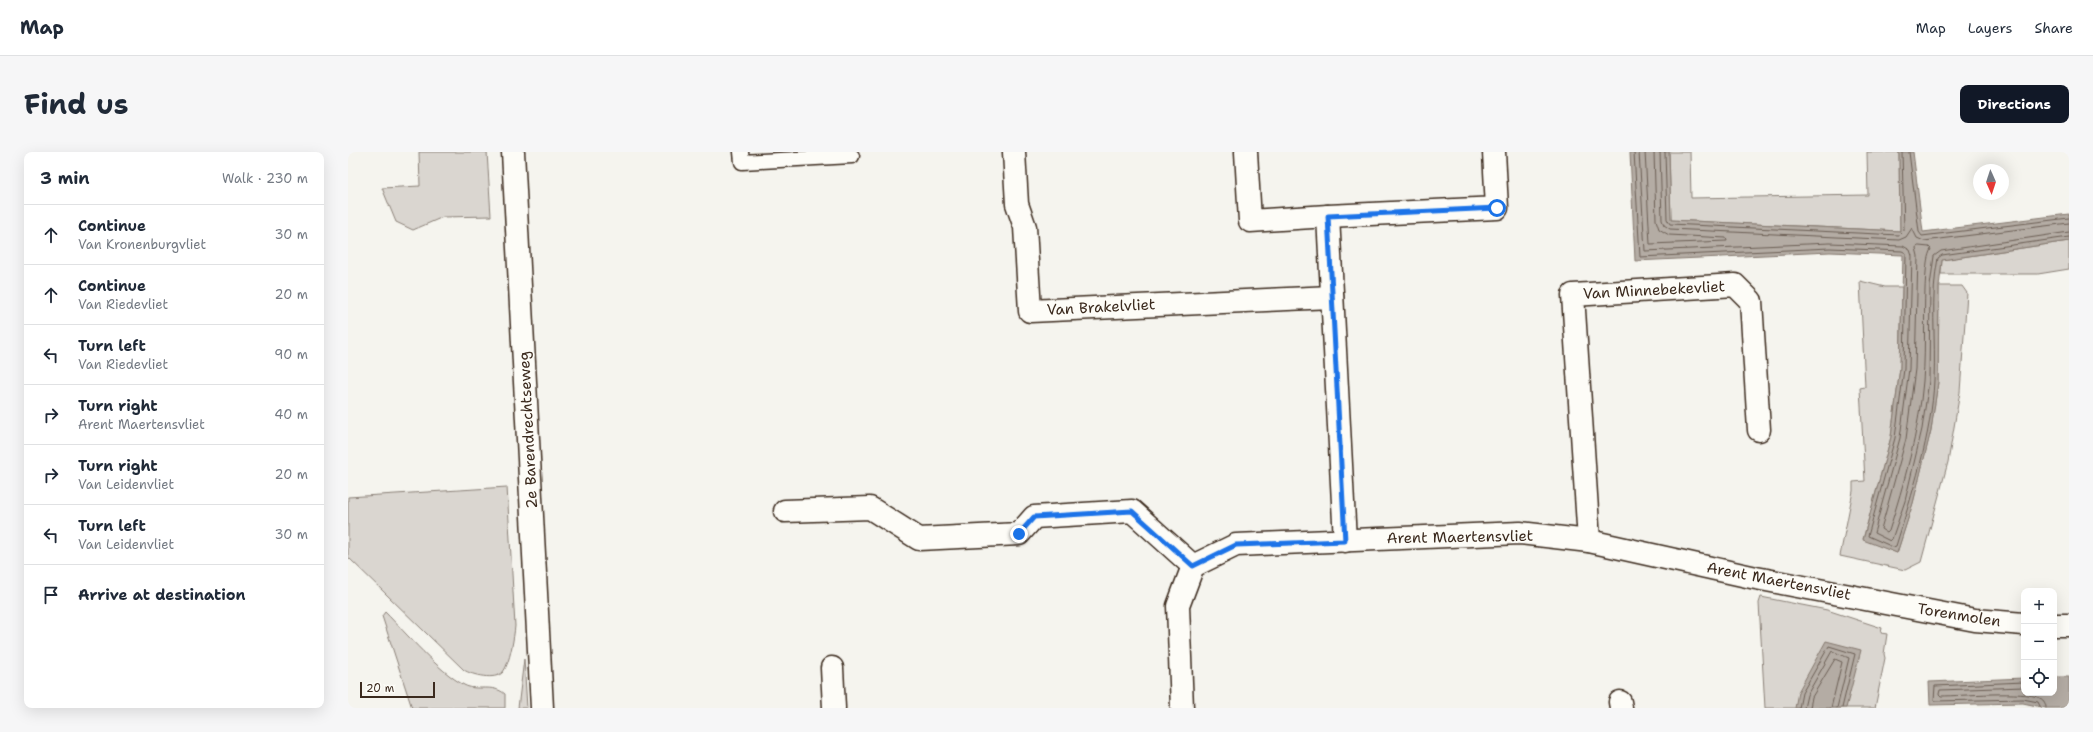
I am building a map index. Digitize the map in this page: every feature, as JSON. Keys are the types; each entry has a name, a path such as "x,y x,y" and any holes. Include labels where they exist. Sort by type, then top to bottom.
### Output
{"street":[{"name":"2e Barendrechtseweg","path":"513,152 542,708"},
{"name":"Van Brakelvliet","path":"1014,152 1017,204 1025,228 1030,311 1332,297"},
{"path":"1246,152 1250,221 1497,208 1494,152"},
{"path":"1328,216 1345,541"},
{"name":"Van Minnebekevliet","path":"1589,541 1573,295 1735,285 1751,301 1759,430"},
{"path":"785,511 870,508 919,539 1019,534 1034,517 1132,511 1193,566 1178,606 1182,708"},
{"name":"Arent Maertensvliet","path":"1193,566 1236,545 1520,533 1589,541 1756,578 1894,604"},
{"name":"Torenmolen","path":"1894,604 1975,620 2021,624"},
{"path":"2057,625 2069,625"},
{"path":"832,668 834,708"}],"lane":[{"path":"741,152 742,162 852,156"}],"shaded area":[{"path":"419,152 487,152 491,216 443,217 413,230 396,222 382,188 420,186"},
{"path":"1669,152 1690,152 1691,198 1868,195 1867,152 1899,152 1900,231 1671,220"},
{"path":"2069,241 2069,269 2038,274 1941,274 1942,260"},
{"path":"1860,281 1885,287 1902,287 1900,368 1891,437 1863,539 1897,553 1913,503 1931,430 1938,382 1939,286 1962,286 1967,293 1960,392 1948,462 1921,562 1905,570 1840,556 1853,491 1853,482 1865,481 1860,388 1865,387"},
{"path":"507,487 515,626 510,656 503,672 499,675 489,677 472,674 464,670 348,557 348,497"},
{"path":"1761,597 1827,610 1882,628 1881,633 1887,634 1884,654 1885,658 1875,708 1765,708 1759,603"},
{"path":"385,612 433,662 454,679 469,687 490,688 505,694 505,708 412,708 382,616"},
{"path":"524,659 527,708 518,708"}],"water":[{"path":"1630,152 1669,152 1671,220 1900,231 1899,152 1913,152 1923,232 2069,214 2069,241 1942,260 1939,287 1938,382 1931,430 1913,503 1897,553 1863,540 1891,437 1900,368 1903,255 1830,252 1635,261"},
{"path":"1826,641 1861,650 1846,708 1795,708 1798,692"},
{"path":"2057,677 2069,677 2069,708 2046,708 2023,703 1930,705 1929,682 2021,678 2021,696 2057,696"}],"route":[{"path":"1019,534 1034,517 1132,511 1193,566 1236,545 1345,541 1328,216 1497,208"}]}
